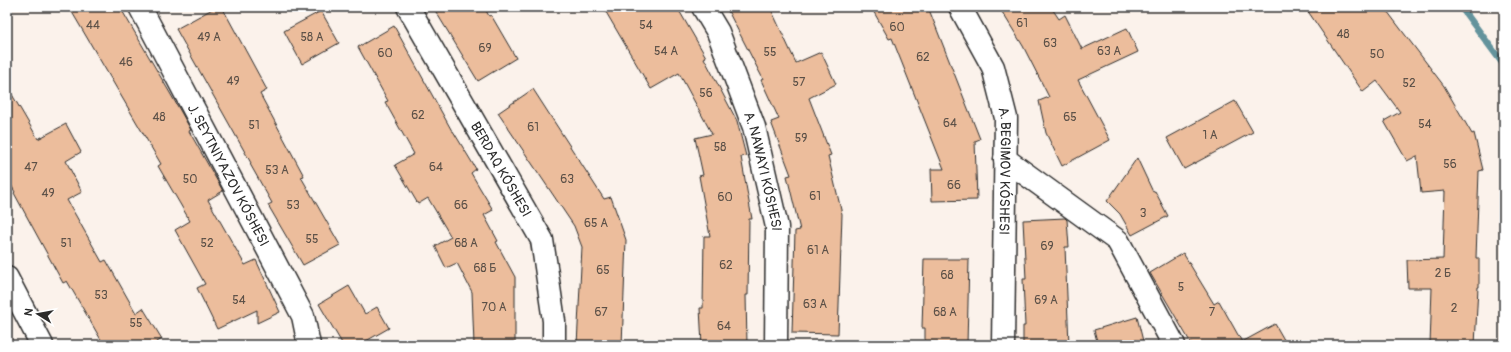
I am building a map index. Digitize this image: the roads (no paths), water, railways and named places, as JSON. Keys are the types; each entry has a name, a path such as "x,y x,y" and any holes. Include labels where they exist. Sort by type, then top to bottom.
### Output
{"street":[{"name":"J. SEYTNIYAZOV KÓSHESI","path":"140,7 303,316 309,345"},
{"name":"BERDAQ KÓSHESI","path":"408,7 542,240 554,321 554,345"},
{"path":"703,7 718,32 754,127 777,227 776,345"},
{"name":"A. BEGIMOV KÓSHESI","path":"960,7 993,67 1006,118 1003,345"},
{"path":"1005,159 1118,241 1174,345"},
{"path":"7,278 42,345"}],"waterway":[{"path":"1461,7 1504,65"}]}
